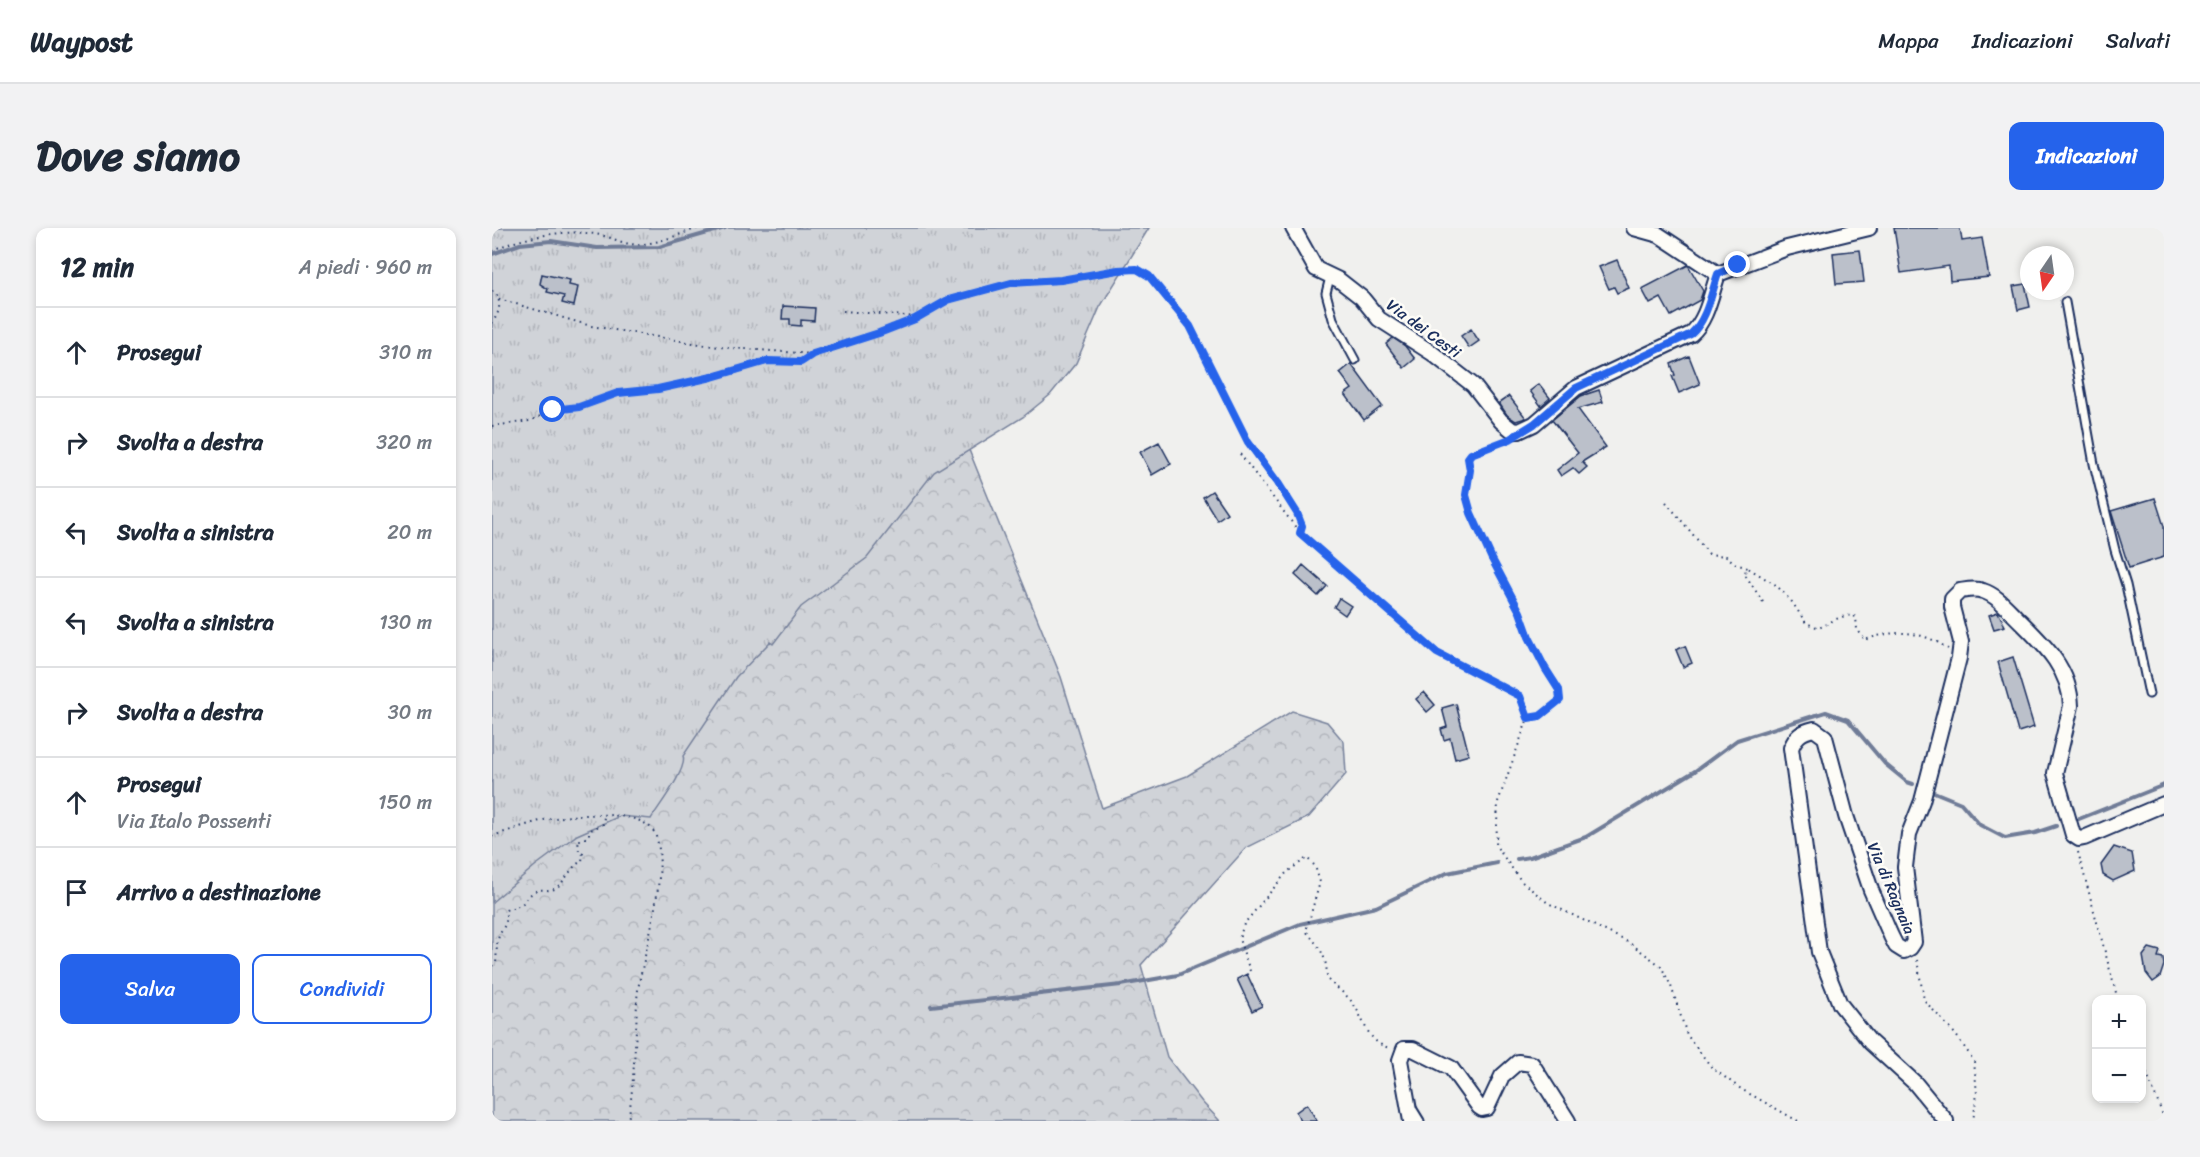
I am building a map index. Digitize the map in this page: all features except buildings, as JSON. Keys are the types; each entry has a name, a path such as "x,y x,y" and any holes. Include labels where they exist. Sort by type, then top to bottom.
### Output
{"street":[{"name":"Via dei Cesti","path":"1293,228 1316,268 1362,298 1379,319 1432,353 1473,385 1501,421 1515,431"},
{"path":"1634,228 1659,235 1718,274"},
{"path":"1718,274 1787,248 1869,228"},
{"path":"1515,431 1534,424 1576,388 1691,334 1698,327 1705,313 1718,274"},
{"name":"Via di Ragnaia","path":"1946,1121 1915,1083 1870,1042 1840,1004 1819,952 1791,748 1796,737 1804,732 1814,729 1825,737 1846,816 1871,890 1896,946 1904,951 1911,948 1914,942 1905,867 1909,834 1922,801 1959,658 1960,642 1952,599 1960,591 1980,590 1999,601 2036,634 2068,684 2071,706 2055,773 2073,835"},
{"path":"2073,835 2079,839 2084,838 2164,804"},
{"path":"1411,1121 1400,1060 1404,1050 1413,1048 1451,1068 1482,1109 1487,1108 1502,1076 1518,1062 1532,1064 1568,1121"}],"lane":[{"path":"1330,277 1326,293 1334,319 1355,360"},
{"path":"2065,302 2096,476 2126,585 2148,694"},
{"path":"1407,1101 1420,1121"}],"path":[{"path":"492,250 513,241 572,233 600,235 633,245 665,239 698,228"},
{"path":"492,426 530,421 553,410 579,407 618,393 658,389 767,361 801,362 813,354 879,333 918,317 948,300 1011,283 1061,280 1137,269 1149,276 1190,326 1248,442 1297,513 1302,526 1300,533"},
{"path":"492,291 499,299 499,312 492,323"},
{"path":"499,299 591,326 718,348 813,354"},
{"path":"843,312 918,317"},
{"path":"1515,431 1503,442 1471,454 1468,458 1470,470 1466,495 1471,513 1520,612 1529,637 1559,690 1560,700 1540,716 1528,718"},
{"path":"1240,454 1300,533 1437,653 1520,696 1528,718 1498,801 1496,846 1522,882 1548,903 1630,943 1661,966 1671,986 1687,1035 1712,1068 1741,1089 1798,1121"},
{"path":"1666,502 1709,554 1726,556 1736,564 1748,568 1776,585 1792,602 1806,623 1819,628 1851,615 1856,617 1857,628 1865,640 1882,633 1906,632 1935,639 1959,658"},
{"path":"1748,568 1744,573 1763,602"},
{"path":"492,836 544,820 599,814 643,822 654,832 659,855 656,905 638,987 633,1092 628,1121"},
{"path":"492,966 496,963 497,946 500,933 506,924 507,909 523,905 532,893 540,890 551,891 562,882 576,863 582,861 583,854 579,852 578,840 583,840 589,835 589,831 603,824 604,817 599,814"},
{"path":"2073,835 2117,995"},
{"path":"1250,971 1239,939 1244,924 1287,872 1307,858 1315,866 1320,882 1306,931 1323,951 1328,979 1353,1002 1372,1038 1386,1047 1404,1050"},
{"path":"1914,942 1924,1000 1956,1035 1974,1060 1977,1094 1973,1121"},
{"path":"2146,1072 2164,1118"}],"green space":[{"path":"492,228 996,228 939,376 1061,677 1102,808 1187,776 1292,711 1327,722 1344,742 1346,774 1309,817 1246,848 1141,965 1167,1057 1220,1121 492,1121"},
{"path":"492,228 1149,228 1100,307 1076,363 1050,395 1023,417 934,472 867,558 801,607 773,644 770,642 736,677 683,756 681,770 672,788 651,819 620,816 577,835 492,902"}],"waterway":[{"path":"492,254 520,244 551,241 597,248 659,247 725,228"},
{"path":"1517,859 1530,857 1586,837 1695,771 1737,740 1826,712 1848,720 1885,764 1907,782 1913,784"},
{"path":"2079,819 2164,785"},
{"path":"1934,792 1961,803 1980,825 2005,838 2035,833 2056,826"},
{"path":"931,1006 1121,985 1178,975 1300,924 1376,907 1447,873 1497,863"}],"route":[{"path":"553,410 579,407 618,393 658,389 712,377 767,361 801,362 813,354 915,319 948,300 1011,283 1061,280 1137,269 1149,276 1190,326 1233,416 1297,513 1302,526 1300,533 1437,653 1520,696 1528,718 1540,716 1560,700 1559,690 1529,637 1520,612 1471,513 1466,495 1470,470 1467,464 1468,458 1471,454 1497,446 1534,424 1576,388 1691,334 1698,327 1705,313 1718,274 1738,265"}]}
